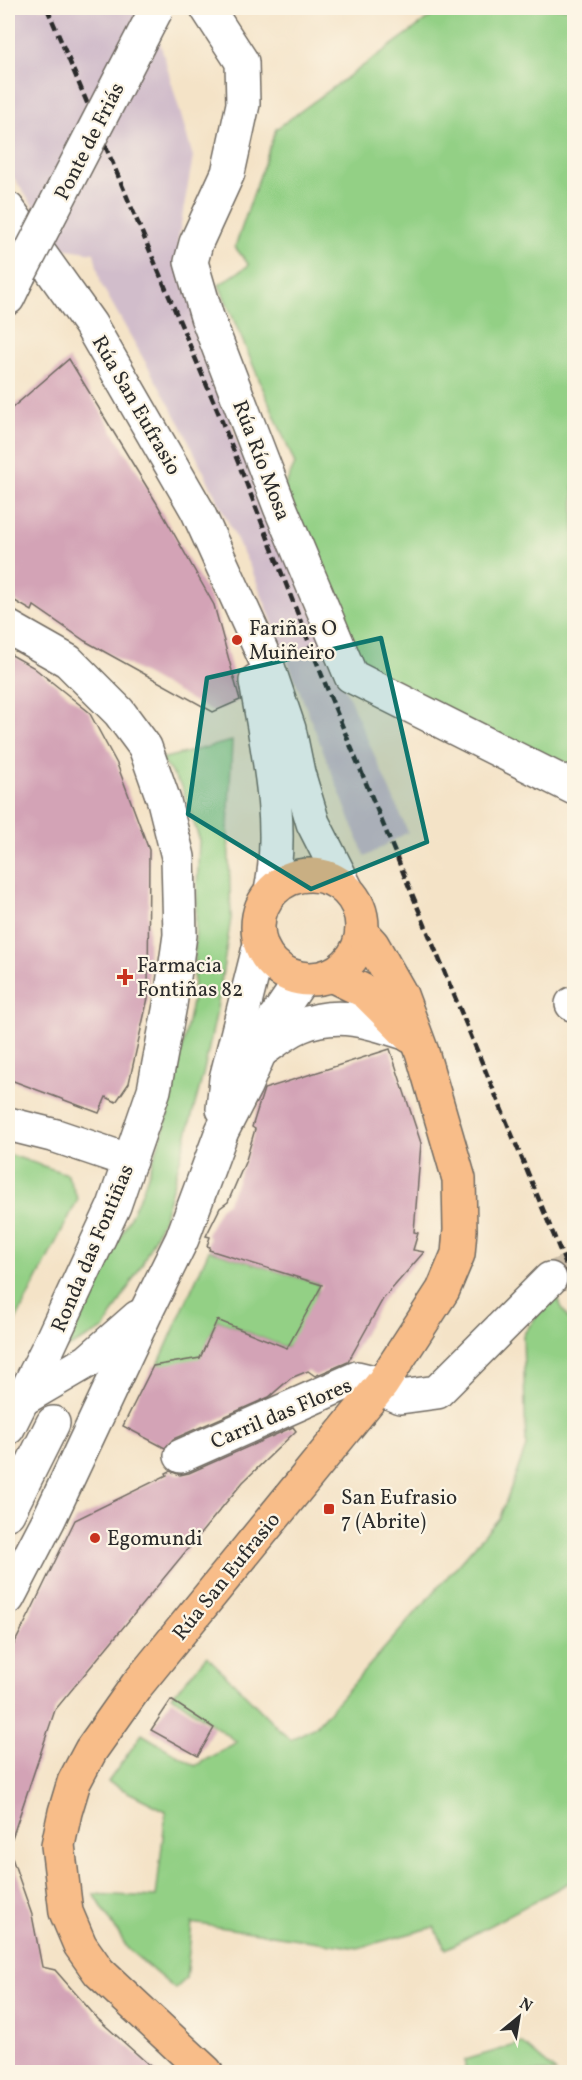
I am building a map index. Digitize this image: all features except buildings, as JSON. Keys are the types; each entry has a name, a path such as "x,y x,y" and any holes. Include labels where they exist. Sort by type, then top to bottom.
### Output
{"main road":[{"path":"309,874 323,876 347,890 359,909 362,933 359,946 343,968 317,977 288,975 276,968 260,944 257,930 258,916 263,902 272,891 282,882 309,874"},
{"name":"Rúa San Eufrasio","path":"206,2073 99,1972 80,1945 66,1912 58,1845 64,1812 74,1782 91,1750 137,1685 380,1386 443,1290 458,1254 459,1179 401,995 372,944 362,933"},
{"name":"Rúa San Eufrasio","path":"317,977 366,992 415,1043"}],"street":[{"name":"Ponte de Friás","path":"11,286 157,8"},
{"name":"Rúa Río Mosa","path":"207,8 242,62 243,104 228,173 196,243 191,262 207,317 280,507 351,676 574,788"},
{"name":"Rúa San Eufrasio","path":"8,209 90,324 197,510 266,661 289,729 298,773 314,823 347,890"},
{"name":"Rúa San Eufrasio","path":"244,614 274,801 277,839 272,891"},
{"name":"Ronda das Fontiñas","path":"8,627 68,661 119,712 145,747 164,801 178,857 180,935 154,1090 130,1161 114,1206 15,1413"},
{"path":"222,1131 226,1079 260,944"},
{"path":"8,1598 182,1239 222,1131 261,1051 273,1020 317,977"},
{"path":"261,1051 299,1027 327,1018 358,1019 415,1043"},
{"path":"8,1124 56,1136 130,1161"},
{"name":"Carril das Flores","path":"181,1456 357,1378 380,1386 400,1397 437,1392 550,1279"},
{"path":"15,1413 88,1361 148,1308"},
{"path":"15,1413 46,1419 66,1431 77,1459"},
{"path":"8,1513 53,1423"}],"highlighted area":[{"path":"381,638 427,842 311,889 188,814 207,678"}],"shaded area":[{"path":"8,8 150,8 193,157 178,240 237,441 408,832 365,857 253,573 181,425 101,284 94,253 61,248 8,169"}],"green space":[{"path":"443,8 574,8 574,770 363,675 284,488 295,464 219,285 249,265 235,247 276,129"},
{"path":"232,741 228,829 231,918 216,1015 184,1145 164,1217 142,1264 104,1329 66,1349 142,1192 166,1123 193,998 199,838 182,787 161,759"},
{"path":"8,1154 67,1174 78,1199 8,1336"},
{"path":"209,1250 319,1284 311,1317 287,1348 217,1320 191,1381 158,1365"},
{"path":"554,1292 574,1331 574,1880 446,1949 434,1927 358,1948 192,1923 186,1979 175,1989 128,1949 94,1894 156,1897 166,1811 108,1782 142,1734 195,1766 237,1742 172,1696 207,1656 290,1740 315,1727 500,1517 526,1447 523,1335"},
{"path":"522,2043 556,2072 465,2072 465,2060"}],"tunnel":[{"path":"550,1279 574,1268"}],"railway":[{"path":"47,8 221,419 334,706 574,1284"}],"place":[{"name":"Fariñas O Muiñeiro","path":"237,640"},
{"name":"Farmacia Fontiñas 82","path":"125,977"},
{"name":"San Eufrasio 7 (Abrite)","path":"329,1509"},
{"name":"Egomundi","path":"95,1538"}]}
